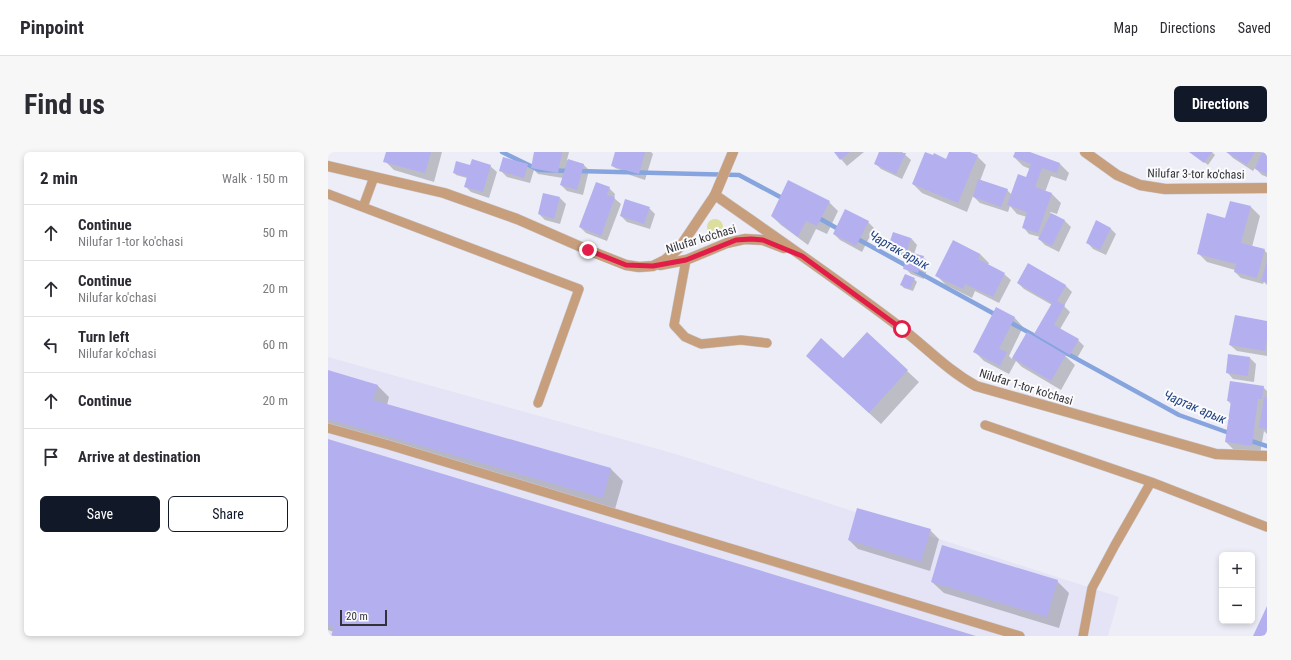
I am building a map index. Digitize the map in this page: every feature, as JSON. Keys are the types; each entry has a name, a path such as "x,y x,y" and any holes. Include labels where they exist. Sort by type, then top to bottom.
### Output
{"street":[{"name":"Nilufar ko'chasi","path":"653,266 665,260 680,247 716,195 733,152"},
{"name":"Nilufar 3-tor ko'chasi","path":"1085,152 1117,175 1140,186 1165,189 1267,188"},
{"name":"Nilufar ko'chasi","path":"328,166 444,193 517,219 626,265 653,266 686,260 727,243 745,239 758,239 766,241 802,256"},
{"name":"Nilufar 1-tor ko'chasi","path":"716,195 902,329 949,369 976,386 1216,454 1267,456"}],"lane":[{"path":"363,207 374,176"},
{"path":"328,194 579,289 538,403"},
{"path":"686,260 674,325 685,337 701,344 740,340 767,343"},
{"path":"985,425 1152,482 1267,527"},
{"path":"328,428 389,445 1020,636"},
{"path":"1083,636 1092,588 1152,482"}],"shaded area":[{"path":"328,357 679,455 1119,597 1108,636 328,636"}],"green space":[{"path":"712,219 718,219 723,224 721,233 718,235 712,235 707,230 707,224"}],"building":[{"path":"386,152 431,152 425,173 383,162"},
{"path":"534,152 562,152 558,173 531,168"},
{"path":"615,152 645,152 639,174 611,166"},
{"path":"834,152 850,152 840,160"},
{"path":"879,152 906,153 896,174 874,164"},
{"path":"925,152 933,155 934,153 946,159 949,152 970,152 978,155 958,203 912,184"},
{"path":"1015,152 1030,152 1060,163 1057,173 1042,168 1035,187 1052,193 1038,233 1022,228 1027,212 1007,205 1018,174 1026,177 1031,164 1013,157"},
{"path":"1189,152 1212,152 1204,163"},
{"path":"1226,152 1255,152 1247,165"},
{"path":"1262,152 1267,152 1267,174 1255,169"},
{"path":"503,157 528,164 524,178 499,171"},
{"path":"472,159 491,165 483,192 464,187 467,177 453,173 456,161 470,165"},
{"path":"568,159 584,164 577,190 560,185"},
{"path":"978,179 1008,189 1001,207 973,197"},
{"path":"788,180 830,201 817,226 806,221 798,237 771,216"},
{"path":"596,182 610,187 607,195 615,197 601,236 579,227"},
{"path":"543,193 560,197 554,219 538,214"},
{"path":"625,199 650,207 644,224 620,216"},
{"path":"1230,201 1251,206 1241,243 1265,249 1257,278 1234,272 1236,264 1197,254 1207,213 1225,218"},
{"path":"845,209 869,221 856,246 833,234"},
{"path":"1051,213 1065,220 1052,246 1038,239"},
{"path":"1096,220 1111,228 1100,250 1086,243"},
{"path":"893,232 911,238 906,253 888,247"},
{"path":"953,240 980,254 978,259 1005,273 993,297 965,284 963,289 935,276"},
{"path":"909,252 924,256 918,273 903,269"},
{"path":"1267,261 1267,282 1261,281"},
{"path":"1028,263 1066,285 1057,301 1065,305 1054,325 1079,339 1070,355 1034,334 1052,303 1017,283"},
{"path":"905,274 915,278 910,289 900,285"},
{"path":"996,307 1015,317 999,349 1007,352 1000,366 973,352"},
{"path":"1235,315 1267,321 1265,351 1229,345"},
{"path":"867,332 908,370 869,413 806,356 821,338 843,358"},
{"path":"1027,332 1066,355 1051,381 1012,358"},
{"path":"1228,354 1250,357 1248,376 1226,373"},
{"path":"328,370 378,385 373,400 611,468 603,498 328,419"},
{"path":"1230,381 1264,386 1262,399 1258,399 1252,446 1225,442 1231,401 1227,401"},
{"path":"1264,397 1267,398 1267,429 1259,428"},
{"path":"328,439 976,636 331,636 334,627 328,625"},
{"path":"857,508 931,529 921,562 848,540"},
{"path":"942,545 1058,580 1047,617 931,582"},
{"path":"1267,606 1267,636 1253,636"}],"waterway":[{"name":"Чартак арык","path":"502,152 539,170 570,171"},
{"name":"Чартак арык","path":"577,171 739,175 784,199"},
{"name":"Чартак арык","path":"817,217 840,230"},
{"name":"Чартак арык","path":"854,237 998,316"},
{"name":"Чартак арык","path":"1006,320 1179,415 1232,434"},
{"name":"Чартак арык","path":"1248,440 1267,446"}],"route":[{"path":"588,250 626,265 639,267 686,260 736,240 763,240 802,256 902,329"}]}
